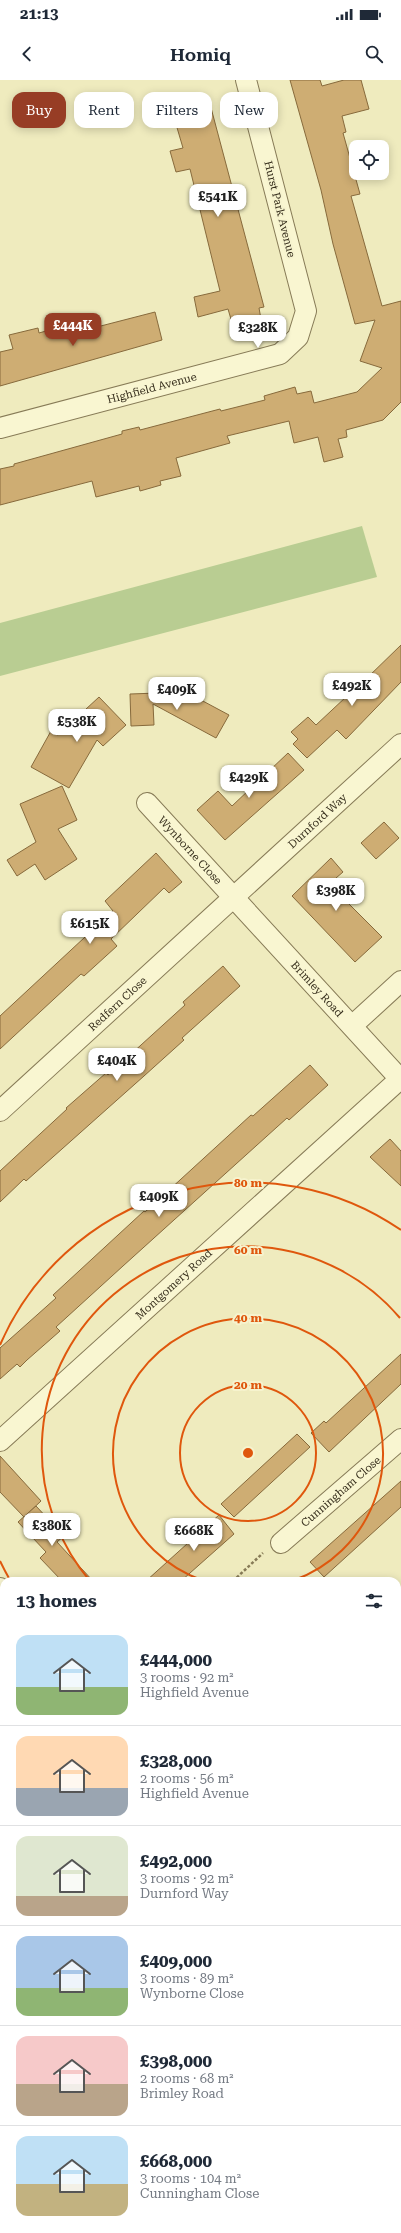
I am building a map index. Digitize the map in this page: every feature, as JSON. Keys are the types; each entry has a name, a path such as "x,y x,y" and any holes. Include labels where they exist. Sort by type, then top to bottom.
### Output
{"street":[{"name":"Hurst Park Avenue","path":"246,80 306,311 298,337"},
{"name":"Highfield Avenue","path":"0,428 280,354 298,337"},
{"name":"Durnford Way","path":"234,897 401,744"},
{"name":"Wynborne Close","path":"147,802 234,897"},
{"name":"Brimley Road","path":"234,897 353,1025 401,1080"},
{"name":"Redfern Close","path":"0,1111 234,897"},
{"path":"353,1025 401,981"},
{"name":"Montgomery Road","path":"0,1441 401,1080"},
{"name":"Cunningham Close","path":"281,1544 401,1439"}],"path":[{"path":"237,1577 262,1553 281,1544"}],"green space":[{"path":"362,526 377,577 0,676 0,623"}],"building":[{"path":"290,80 320,80 322,86 344,80 361,80 369,109 342,116 346,132 343,133 349,155 349,180 356,180 360,194 351,196 382,306 401,301 401,402 383,420 346,430 347,437 338,439 343,457 324,462 318,437 294,443 289,421 227,436 230,443 176,458 181,476 160,481 161,485 140,491 139,486 96,497 92,481 0,505 0,469 122,434 122,431 139,427 140,430 220,409 221,411 265,400 264,396 295,387 297,394 311,391 314,403 357,392 382,368 360,361 375,320 355,324 333,244 321,190"},
{"path":"212,112 264,307 259,308 261,319 233,326 228,309 198,317 194,297 220,291 190,169 176,172 170,151 183,148 177,128 212,128"},
{"path":"155,312 162,340 0,386 0,352 13,349 9,335 38,328 39,333 60,327 62,336"},
{"path":"401,645 401,682 346,739 337,730 307,758 293,744 298,739 291,732 308,717 316,725 347,696 345,693 364,676 366,679"},
{"path":"186,692 229,715 216,738 153,704 154,725 131,726 130,694"},
{"path":"99,697 126,725 103,746 97,740 69,788 31,767 51,731 58,735"},
{"path":"288,753 304,770 225,840 197,810 218,791 232,806"},
{"path":"62,786 77,820 58,829 77,859 45,880 35,864 17,876 7,860 36,842 20,804"},
{"path":"384,822 399,838 376,859 361,843"},
{"path":"156,853 182,882 169,893 164,888 111,939 117,946 84,976 81,974 0,1049 0,1016 113,911 105,901"},
{"path":"331,858 343,872 336,878 344,887 338,893 382,937 355,962 292,896"},
{"path":"223,966 240,986 182,1038 184,1040 144,1076 26,1181 24,1179 0,1202 0,1171 67,1109 66,1108 106,1073 108,1075 185,1005 183,1002"},
{"path":"310,1065 328,1085 289,1120 287,1118 56,1327 60,1331 20,1367 17,1364 0,1379 0,1348 56,1298 53,1295 144,1211 145,1212 251,1115 253,1116"},
{"path":"390,1139 401,1151 401,1186 370,1157"},
{"path":"401,1354 401,1384 329,1452 311,1433 324,1421 326,1423"},
{"path":"297,1434 310,1447 234,1517 221,1504"},
{"path":"0,1456 41,1501 24,1517 0,1492"},
{"path":"401,1481 401,1507 324,1577 310,1562"},
{"path":"36,1506 64,1536 57,1542 89,1577 58,1577 40,1558 46,1552 18,1522"},
{"path":"219,1515 234,1534 186,1577 150,1577"}]}
